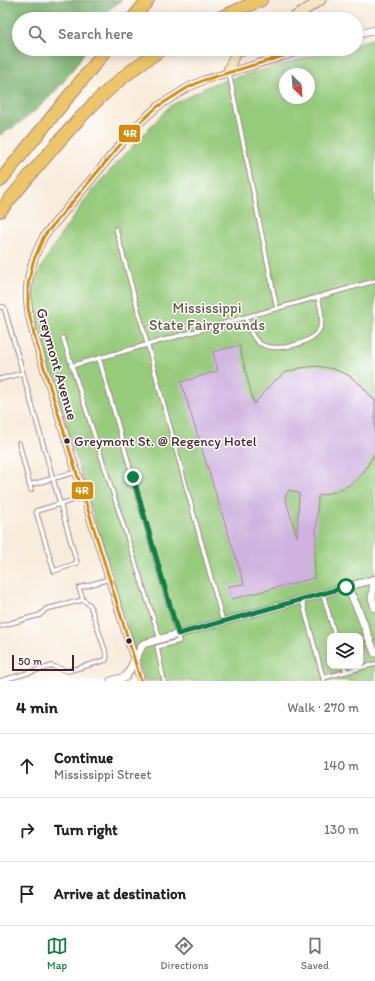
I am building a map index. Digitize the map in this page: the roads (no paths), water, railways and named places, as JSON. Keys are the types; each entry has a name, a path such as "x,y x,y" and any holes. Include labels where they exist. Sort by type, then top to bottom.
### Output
{"highway":[{"path":"138,12 148,0"},
{"path":"221,12 237,0"},
{"path":"233,12 261,0"},
{"path":"0,181 101,56"},
{"path":"0,211 98,99 150,56"},
{"path":"0,217 14,194"}],"main road":[{"path":"302,12 321,0"},
{"path":"228,71 235,56"}],"street":[{"path":"363,33 375,30"},
{"name":"Greymont Avenue","path":"141,681 34,335 28,310 27,287 37,250 54,223 146,116 187,88 228,71 282,56"},
{"path":"111,681 126,677 143,644 374,580 372,598 375,608"},
{"path":"346,587 356,601 365,630 375,653"}],"lane":[{"path":"228,71 277,309"},
{"path":"116,229 223,622"},
{"path":"71,366 375,281"},
{"path":"246,318 251,333 258,343 269,349 283,348 310,339 320,328 321,315 318,297"},
{"path":"0,307 4,307 23,373 60,504 77,563 54,570 36,509 60,504 84,497"},
{"path":"63,338 160,639"},
{"path":"99,358 178,634 179,641 157,647 164,681"},
{"path":"0,379 23,373"},
{"path":"19,443 30,487 76,472"},
{"path":"0,681 52,666 68,672 106,660 107,656 90,605 83,600 79,588 109,579"},
{"path":"323,594 334,633"},
{"path":"0,626 40,615 46,609 83,600"},
{"path":"302,600 324,680 375,664"}],"place":[{"name":"Greymont St. @ Regency Hotel","path":"67,441"}],"park label":[{"name":"Mississippi State Fairgrounds","path":"207,316"}]}
